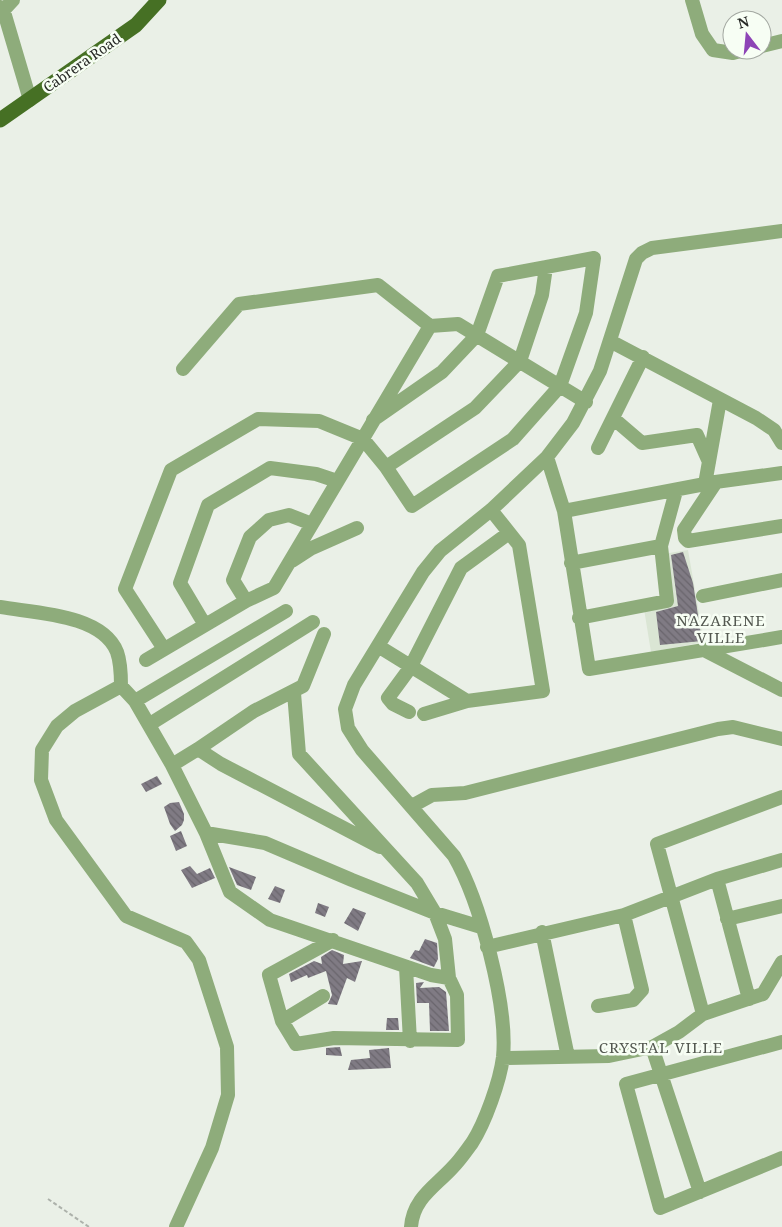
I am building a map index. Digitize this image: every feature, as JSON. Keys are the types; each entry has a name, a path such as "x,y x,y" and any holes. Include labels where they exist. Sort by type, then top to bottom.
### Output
{"main road":[{"name":"Cabrera Road","path":"0,120 136,25 150,12 159,0"}],"street":[{"path":"13,0 1,11 30,100"},
{"path":"692,0 702,34 713,50 722,51"},
{"path":"410,1227 419,1200 431,1186 452,1168 472,1142 487,1112 503,1058 502,1006 487,947 462,869 454,856 412,806 362,750 348,728 345,708 354,685 423,572 440,551 491,510 547,457 573,423 586,402 610,341 636,259 642,253 652,248 782,230"},
{"path":"164,649 125,589 171,470 258,419 319,421 362,439 386,466 412,506 513,440 560,386 586,313 594,258 498,276 477,335 442,372 373,420"},
{"path":"386,466 475,408 520,361 542,295 546,267"},
{"path":"183,369 239,304 378,285 430,326 458,324 586,402"},
{"path":"146,660 205,625 274,588 430,326"},
{"path":"610,341 756,418 774,430 782,443"},
{"path":"598,448 643,357"},
{"path":"720,400 709,462 710,483 684,530 685,538 688,541 782,526"},
{"path":"614,419 642,443 697,435 709,462"},
{"path":"547,457 564,511 588,669 782,637"},
{"path":"205,625 180,583 208,505 270,468 316,474 337,481"},
{"path":"564,511 710,483 782,473"},
{"path":"579,618 667,601 661,546 676,491"},
{"path":"424,714 467,701 543,691 519,545 491,510"},
{"path":"246,602 233,580 250,537 269,520 289,515 312,524"},
{"path":"289,563 312,548 357,528"},
{"path":"409,712 392,704 388,698 410,668 461,568 509,533"},
{"path":"571,563 661,546"},
{"path":"703,596 782,580"},
{"path":"0,607 75,619 91,626 107,638 117,651 121,669 121,686 135,701 150,724 172,765 206,834 230,892 270,920 333,940 406,967 431,975 449,978"},
{"path":"135,701 286,611"},
{"path":"150,724 313,622"},
{"path":"172,765 254,711 294,693 304,686 324,634"},
{"path":"378,646 410,668 467,701"},
{"path":"706,651 782,690"},
{"path":"121,686 75,711 57,726 42,750 41,780 56,820 126,916 186,942 199,960 227,1047 228,1095 212,1148 176,1227"},
{"path":"294,693 299,754 418,883 434,913 445,938 449,978 457,995 458,1040 410,1041 334,1038 296,1044 282,1021 269,975 333,940"},
{"path":"412,806 432,795 465,792 718,729 734,727 782,739"},
{"path":"198,749 221,764 392,853"},
{"path":"703,1014 657,844 782,797"},
{"path":"206,834 265,843 434,913 481,927"},
{"path":"487,947 542,932 624,914 672,898 717,879 782,860"},
{"path":"717,879 749,999"},
{"path":"727,919 782,906"},
{"path":"598,1006 634,1000 642,990 624,914"},
{"path":"542,932 568,1057"},
{"path":"503,1058 610,1056 652,1046 679,1032 703,1014 763,994 782,962"},
{"path":"406,967 410,1041"},
{"path":"282,1021 324,996"},
{"path":"782,1042 626,1084 660,1208 782,1158"},
{"path":"652,1046 700,1192"}],"path":[{"path":"48,1199 89,1227"}],"shaded area":[{"path":"688,550 704,642 651,652 644,609 672,604 663,554"}],"building":[{"path":"683,552 693,583 702,641 660,645 656,612 678,606 671,555"},
{"path":"157,776 162,784 146,792 141,784"},
{"path":"179,802 184,814 184,820 182,825 175,831 170,824 164,807 170,803"},
{"path":"181,831 187,846 176,851 170,836"},
{"path":"190,866 197,874 210,868 215,878 192,888 181,870"},
{"path":"229,867 256,877 251,890 237,885"},
{"path":"275,886 285,890 280,903 268,899"},
{"path":"318,903 329,907 325,917 315,913"},
{"path":"353,908 366,913 358,931 344,923"},
{"path":"425,939 437,943 438,959 434,967 410,958 415,950 419,951"},
{"path":"332,950 344,955 343,964 362,961 355,982 347,978 337,1005 328,1004 332,995 326,971 308,978 307,975 291,982 289,974 314,961 322,964 321,957"},
{"path":"424,982 420,988 439,987 446,992 449,1031 430,1031 429,1003 417,1003 416,983"},
{"path":"387,1018 398,1018 399,1030 386,1030"},
{"path":"340,1047 342,1056 326,1055 326,1048"},
{"path":"389,1048 391,1068 348,1070 351,1060 370,1058 369,1050"}],"district":[{"name":"NAZARENE VILLE","path":"721,630"},
{"name":"CRYSTAL VILLE","path":"661,1048"}]}
